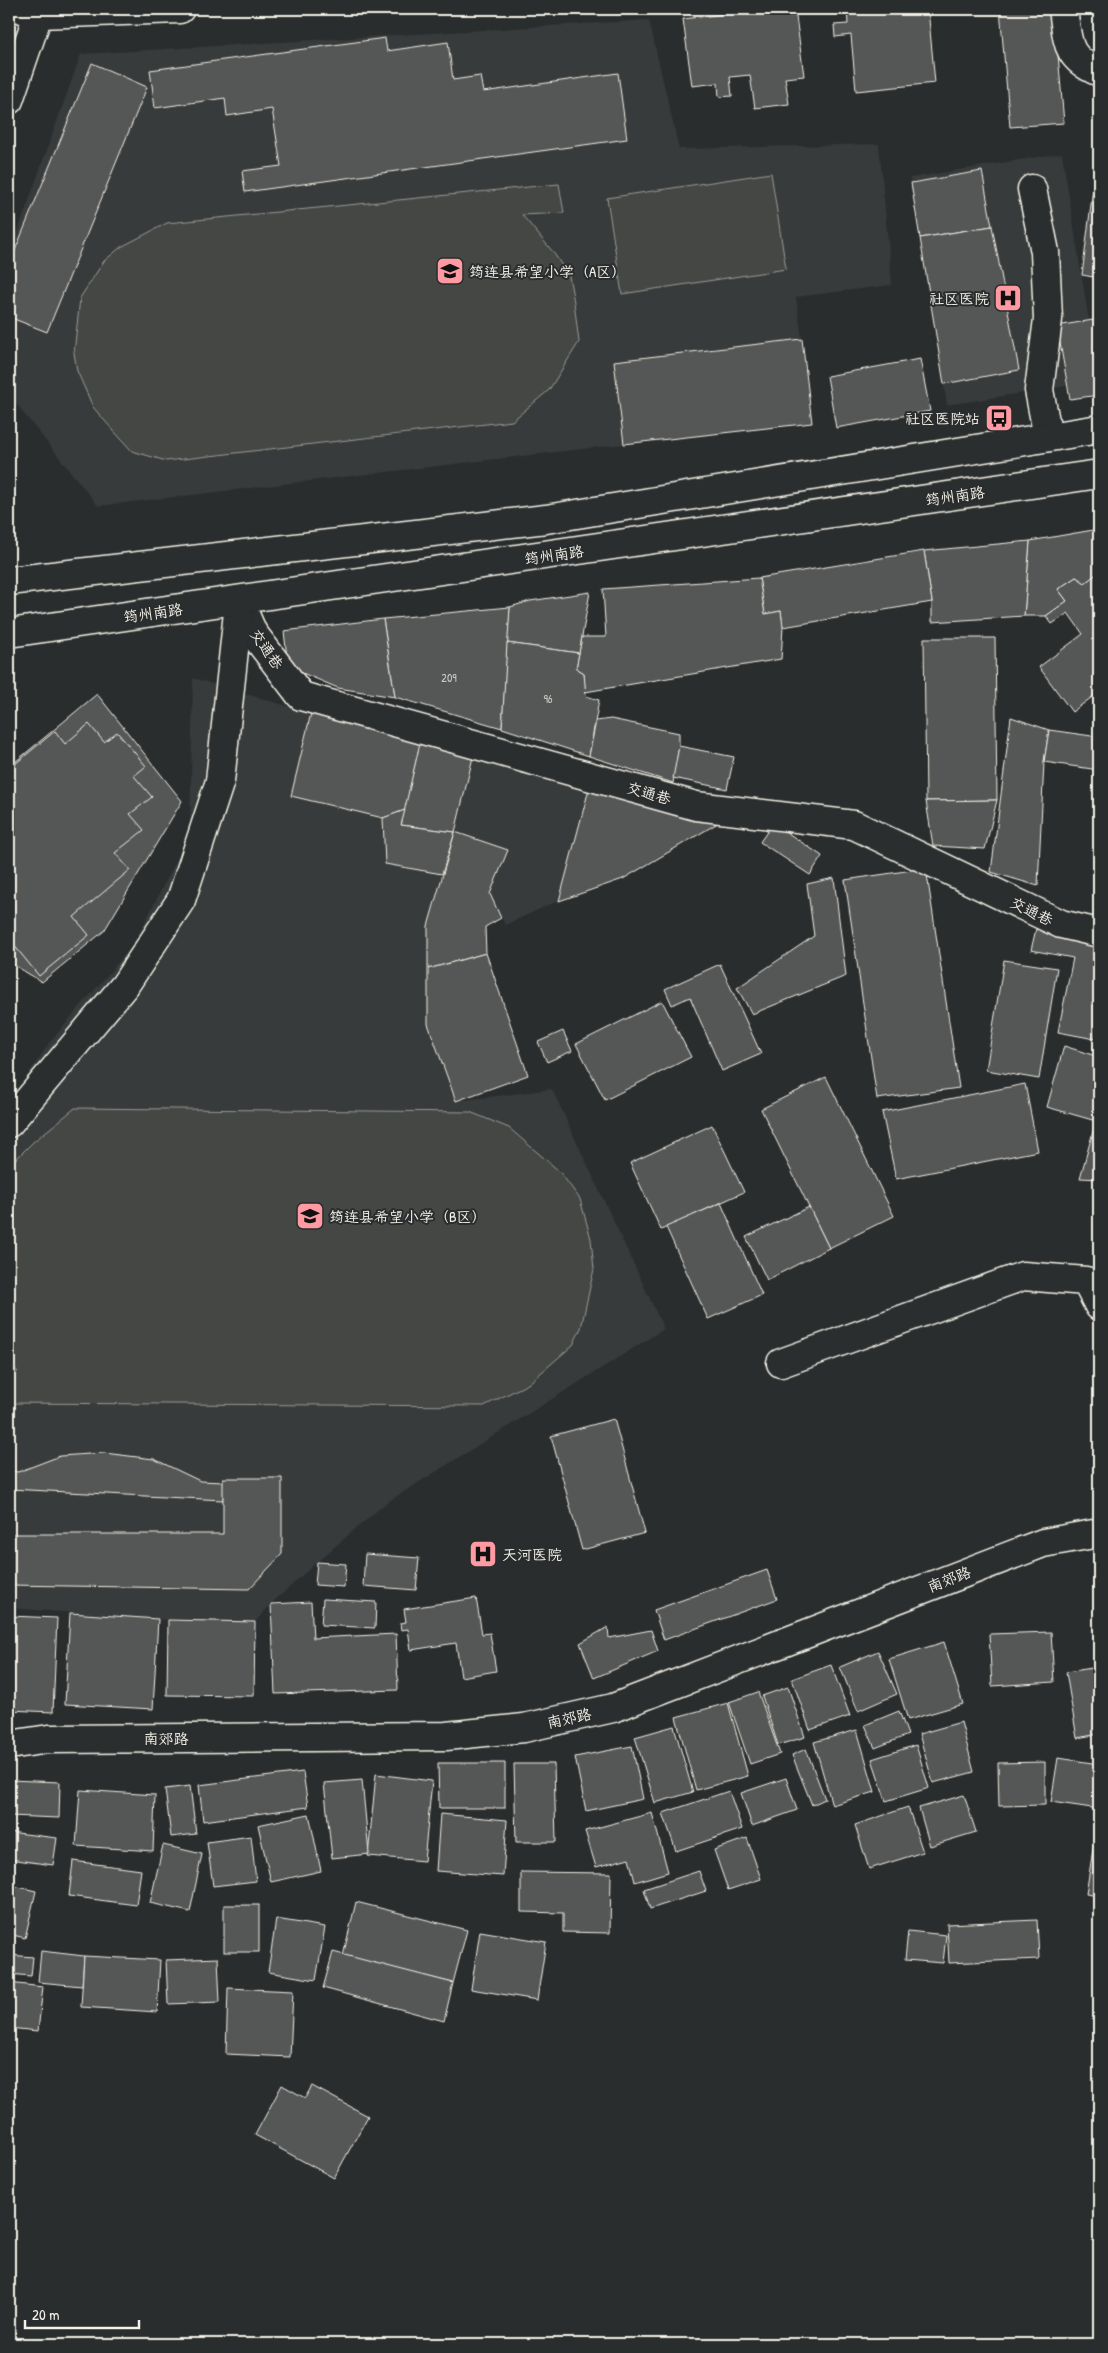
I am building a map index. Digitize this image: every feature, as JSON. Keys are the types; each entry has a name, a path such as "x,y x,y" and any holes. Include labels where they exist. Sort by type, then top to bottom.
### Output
{"main road":[{"path":"9,100 33,11 180,9"},
{"path":"1063,9 1068,44 1082,65 1099,72"},
{"path":"1032,189 1045,252 1048,319 1039,390 1048,438"},
{"path":"9,581 546,519 1099,429"},
{"name":"筠州南路","path":"9,633 239,601 1099,474"},
{"path":"9,1123 124,985 180,900 220,781 239,601"},
{"name":"交通巷","path":"239,601 253,633 301,696 696,806 854,826 1061,924 1099,933"},
{"path":"781,1363 1023,1276 1086,1281 1099,1306"},
{"name":"南郊路","path":"9,1745 49,1739 446,1736 524,1728 613,1708 1044,1543 1099,1533"}],"shaded area":[{"name":"筠连县希望小学（A区）","path":"649,20 679,149 879,144 892,285 796,297 802,339 614,361 624,444 98,506 17,405 9,398 9,256 81,54"},
{"name":"社区医院","path":"1062,153 1089,321 1057,326 1067,386 947,405 910,178"},
{"path":"771,173 786,269 622,294 607,198"},
{"path":"559,184 564,213 522,215 553,252 569,276 579,342 549,390 512,421 166,461 132,451 93,407 77,371 74,353 80,298 104,261 121,247 167,223"},
{"name":"筠连县希望小学（B区）","path":"193,678 311,713 292,796 383,818 385,864 442,874 428,926 428,1024 456,1101 552,1089 664,1329 386,1503 317,1562 271,1604 255,1622 168,1620 9,1608 9,1103 50,1042 133,945 190,834"},
{"path":"473,757 672,814 718,823 623,879 551,904 505,925 490,894 508,850 455,832"},
{"path":"75,1108 470,1112 509,1128 559,1171 580,1199 591,1239 594,1269 581,1328 573,1345 528,1384 484,1406 9,1403 9,1373 18,1372 9,1361 9,1166 33,1142"}],"building":[{"path":"763,9 795,9 804,76 785,78 789,104 755,108 750,75 730,77 732,96 719,97 718,83 692,86 683,19"},
{"path":"847,9 928,9 935,83 856,91 851,35 835,37 834,25 848,24"},
{"path":"1000,9 1054,9 1064,123 1010,127"},
{"path":"385,38 387,51 448,42 453,80 480,76 483,92 618,73 627,139 245,192 242,171 281,166 272,109 227,116 225,98 155,108 150,70"},
{"path":"92,63 147,87 47,332 9,317 9,265"},
{"path":"982,171 992,226 920,238 911,183"},
{"path":"1095,173 1099,173 1099,278 1082,275"},
{"path":"992,226 1019,370 944,384 920,238"},
{"path":"1099,319 1099,395 1070,399 1057,326"},
{"path":"802,339 812,423 624,444 614,361"},
{"path":"920,359 930,411 836,428 827,376"},
{"path":"1099,529 1099,572 1085,583 1076,577 1058,589 1067,601 1046,616 1024,616 1030,541"},
{"path":"1030,541 1024,616 932,622 932,602 924,551"},
{"path":"924,551 932,602 783,627 781,611 765,614 759,578"},
{"path":"1099,572 1099,692 1072,712 1039,667 1083,634 1068,613 1052,624 1046,616 1067,601 1058,589 1076,577 1085,583"},
{"path":"759,578 765,614 781,611 783,627 781,659 585,692 584,673 576,668 582,637 606,637 603,589"},
{"path":"590,592 579,653 507,643 510,607 530,601"},
{"path":"510,607 502,728 395,697 383,619"},
{"path":"383,619 395,697 338,688 288,667 284,631"},
{"path":"924,638 995,638 997,800 926,801"},
{"path":"507,643 579,653 576,668 584,673 586,696 599,700 589,756 502,728"},
{"path":"97,694 182,801 104,931 42,982 9,962 9,767"},
{"path":"311,713 421,739 405,810 383,818 291,796"},
{"path":"1011,717 1049,730 1044,762 1038,886 991,872"},
{"path":"611,719 679,733 679,746 673,783 589,756 596,721"},
{"path":"89,724 104,742 117,732 146,766 134,776 152,797 130,814 144,830 115,853 130,870 74,917 89,935 39,976 9,939 9,769 55,731 65,744"},
{"path":"1049,730 1099,737 1099,770 1044,762"},
{"path":"421,739 473,757 455,832 401,825"},
{"path":"679,746 734,757 727,789 673,778"},
{"path":"589,789 623,795 672,814 718,823 623,879 559,901"},
{"path":"997,800 985,849 933,846 926,801"},
{"path":"405,810 401,825 455,832 442,874 385,864 383,818"},
{"path":"773,823 822,856 810,875 760,842"},
{"path":"455,832 508,850 490,894 501,918 485,927 486,953 428,969 428,926"},
{"path":"926,868 959,1088 877,1099 845,880"},
{"path":"834,878 846,976 752,1014 737,988 814,936 807,884"},
{"path":"1036,929 1099,942 1099,1019 1095,1039 1058,1032 1073,958 1031,950"},
{"path":"486,953 528,1075 456,1101 428,1024 428,969"},
{"path":"1004,960 1057,968 1039,1079 986,1070"},
{"path":"720,964 761,1054 722,1071 690,997 672,1005 665,989"},
{"path":"662,1001 691,1057 605,1100 576,1044"},
{"path":"563,1031 572,1051 547,1062 538,1042"},
{"path":"1064,1046 1099,1057 1099,1179 1080,1178 1096,1121 1047,1107"},
{"path":"826,1077 894,1216 829,1248 761,1109"},
{"path":"1025,1084 1038,1151 896,1179 882,1112"},
{"path":"712,1125 744,1192 661,1230 630,1163"},
{"path":"721,1203 762,1295 708,1319 666,1227"},
{"path":"809,1207 829,1248 767,1280 746,1237"},
{"path":"614,1419 645,1533 582,1550 551,1436"},
{"path":"104,1453 154,1459 200,1481 224,1482 223,1500 9,1489 9,1471 18,1472 60,1456"},
{"path":"223,1478 282,1478 282,1554 249,1589 9,1585 9,1534 223,1534"},
{"path":"365,1554 419,1558 416,1590 363,1586"},
{"path":"317,1562 346,1564 344,1587 315,1585"},
{"path":"767,1570 777,1599 664,1640 654,1610"},
{"path":"476,1598 482,1634 490,1633 496,1671 461,1677 456,1643 411,1650 408,1629 401,1630 400,1623 406,1622 404,1609"},
{"path":"323,1599 376,1602 375,1628 321,1625"},
{"path":"311,1602 313,1638 396,1634 398,1690 275,1694 271,1604"},
{"path":"70,1613 158,1619 153,1709 65,1704"},
{"path":"9,1616 57,1618 53,1712 9,1710"},
{"path":"168,1620 255,1622 254,1696 167,1695"},
{"path":"608,1627 609,1638 651,1630 658,1651 594,1678 580,1643"},
{"path":"1051,1632 1054,1682 992,1686 989,1634"},
{"path":"944,1642 963,1704 908,1720 889,1659"},
{"path":"878,1651 897,1694 858,1711 840,1667"},
{"path":"831,1665 850,1716 810,1730 792,1679"},
{"path":"1099,1667 1099,1734 1077,1738 1066,1672"},
{"path":"788,1687 805,1737 778,1745 762,1696"},
{"path":"758,1692 780,1754 750,1764 729,1702"},
{"path":"728,1703 748,1776 696,1790 676,1717"},
{"path":"899,1711 908,1735 875,1748 865,1725"},
{"path":"961,1722 974,1772 933,1783 919,1734"},
{"path":"674,1726 693,1792 655,1803 635,1737"},
{"path":"857,1730 875,1792 832,1805 814,1742"},
{"path":"916,1745 929,1788 886,1801 872,1759"},
{"path":"632,1746 643,1799 586,1811 575,1757"},
{"path":"806,1749 825,1799 812,1805 792,1755"},
{"path":"1058,1758 1099,1764 1099,1809 1051,1802"},
{"path":"1045,1762 1045,1805 999,1806 998,1763"},
{"path":"438,1763 505,1763 505,1808 439,1808"},
{"path":"514,1764 554,1764 556,1842 516,1842"},
{"path":"303,1772 308,1807 203,1821 199,1785"},
{"path":"376,1774 432,1781 424,1861 368,1856"},
{"path":"786,1778 797,1810 752,1826 741,1793"},
{"path":"9,1780 60,1782 59,1818 9,1816"},
{"path":"362,1780 369,1854 332,1858 324,1783"},
{"path":"190,1786 196,1834 171,1837 165,1789"},
{"path":"80,1790 155,1795 153,1851 76,1846"},
{"path":"729,1791 742,1829 676,1851 663,1813"},
{"path":"964,1795 976,1832 930,1846 919,1808"},
{"path":"908,1807 923,1852 869,1869 855,1825"},
{"path":"652,1813 668,1872 635,1882 629,1858 596,1867 585,1831"},
{"path":"309,1814 321,1871 271,1882 258,1825"},
{"path":"440,1814 507,1820 503,1876 436,1871"},
{"path":"1096,1830 1099,1831 1099,1896 1086,1894"},
{"path":"9,1832 57,1838 53,1865 9,1859"},
{"path":"251,1836 256,1881 213,1886 207,1842"},
{"path":"747,1838 761,1879 728,1890 714,1850"},
{"path":"163,1845 202,1854 190,1912 150,1903"},
{"path":"73,1861 141,1870 136,1905 69,1896"},
{"path":"699,1871 706,1891 650,1909 644,1889"},
{"path":"521,1872 611,1873 610,1933 563,1932 563,1913 521,1912"},
{"path":"9,1885 36,1891 25,1938 9,1934"},
{"path":"356,1902 467,1930 453,1983 343,1956"},
{"path":"224,1905 259,1905 259,1952 224,1952"},
{"path":"276,1919 325,1927 316,1980 268,1972"},
{"path":"1037,1920 1039,1959 949,1963 947,1924"},
{"path":"480,1931 546,1942 537,2000 471,1989"},
{"path":"908,1931 946,1935 943,1963 905,1960"},
{"path":"41,1951 84,1956 82,1986 38,1982"},
{"path":"333,1952 453,1983 444,2021 323,1988"},
{"path":"9,1955 33,1957 31,1976 9,1974"},
{"path":"84,1956 160,1960 157,2012 81,2007"},
{"path":"218,1958 220,2002 168,2004 166,1960"},
{"path":"9,1983 43,1987 38,2031 9,2028"},
{"path":"228,1988 293,1991 290,2057 226,2054"},
{"path":"282,2085 305,2098 312,2086 368,2116 334,2178 255,2135"}],"place":[{"name":"筠连县希望小学（A区）","path":"450,271"},
{"name":"社区医院","path":"1008,298"},
{"name":"社区医院站","path":"999,418"},
{"name":"筠连县希望小学（B区）","path":"310,1216"},
{"name":"天河医院","path":"483,1554"}]}
